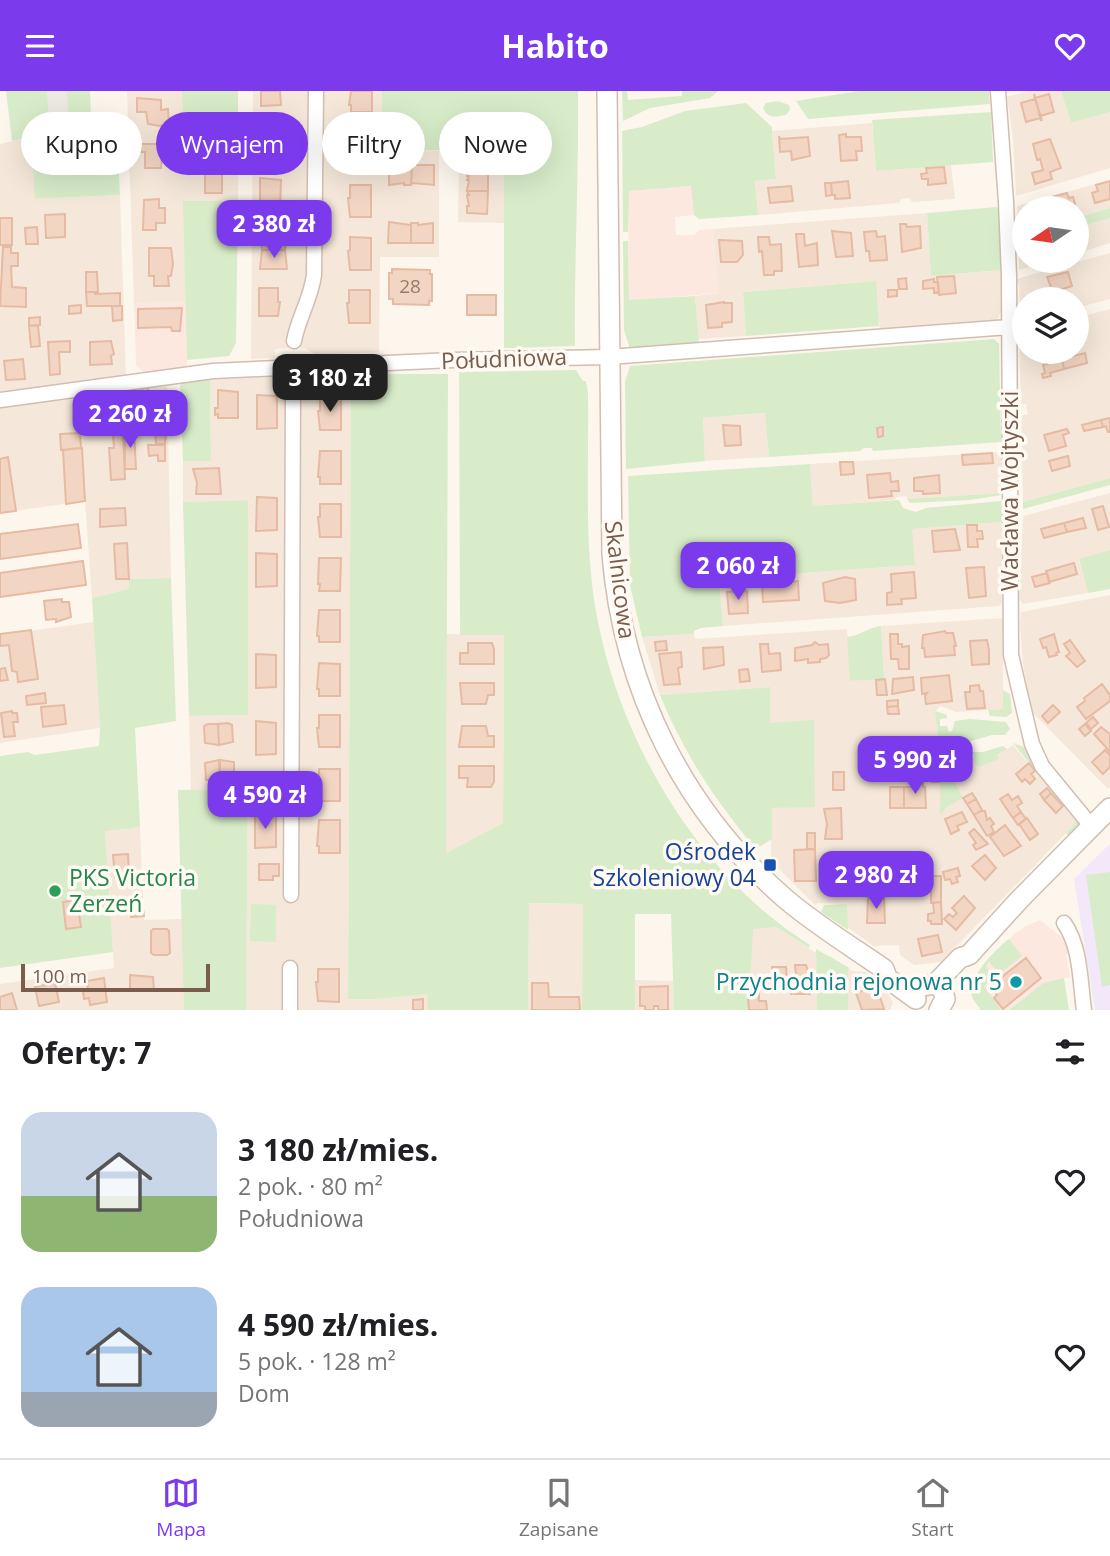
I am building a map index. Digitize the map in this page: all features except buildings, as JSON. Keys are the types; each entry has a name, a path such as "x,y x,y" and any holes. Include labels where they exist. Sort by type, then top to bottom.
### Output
{"street":[{"path":"294,341 314,275 316,91"},
{"name":"Skalnicowa","path":"607,91 611,515 616,589 631,660 655,727 692,793 713,823 752,868 813,920 884,969 893,968 931,1000"},
{"name":"Wacława Wojtyszki","path":"998,91 1006,202 1012,437 1010,608 1014,675 1032,744 1042,766 1092,827"},
{"name":"Południowa","path":"0,400 213,371 453,360 610,357 1009,327"},
{"path":"291,895 293,390"},
{"path":"931,1000 967,965 969,955 1020,899 1110,809"},
{"path":"1064,923 1072,934 1076,949 1084,1010"},
{"path":"290,968 290,1010"}],"shaded area":[{"path":"47,91 67,91 68,112 49,112"},
{"path":"127,91 182,91 182,112 156,112 156,175 238,175 238,201 184,201 186,302 134,303 130,175 142,175 142,112 128,112"},
{"path":"253,91 382,91 382,112 322,112 322,175 425,175 425,151 439,151 439,257 380,257 379,352 316,355 305,348 301,349 300,341 294,341 287,342 288,348 275,349 275,358 251,359 252,175 308,175 308,112 253,112"},
{"path":"1028,91 1061,91 1071,123 1110,112 1110,168 1016,196 1013,139 1007,97"},
{"path":"872,123 876,171 951,165 955,199 912,202 909,198 901,199 899,203 758,215 755,181 776,179 772,131"},
{"path":"21,139 21,175 34,175 36,199 120,195 126,377 0,393 0,144"},
{"path":"459,175 504,175 504,223 458,222"},
{"path":"1110,180 1110,208 1089,214 1089,196 1053,196"},
{"path":"692,186 694,215 675,217 676,235 694,235 699,230 713,229 718,293 629,301 628,191"},
{"path":"927,213 931,276 1002,270 1002,309 997,320 990,324 880,331 875,281 743,292 746,336 698,339 695,296 718,293 713,229"},
{"path":"1110,218 1110,243 1089,250 1089,224"},
{"path":"1110,253 1110,299 1089,305 1089,287 1019,287 1016,279 1038,273 1089,273 1089,259"},
{"path":"186,302 187,368 144,373 136,365 134,303"},
{"path":"1110,309 1110,478 1023,502 1021,416 1028,414 1026,404 1021,404 1020,364 1089,364 1089,315"},
{"path":"351,374 348,998 375,999 428,993 428,1010 246,1010 248,789 191,790 189,716 248,715 248,500 183,502 183,461 211,460 210,379 272,377 281,381 284,390 307,390 308,382 315,376"},
{"path":"167,380 171,578 129,579 129,589 92,598 85,501 0,513 0,406"},
{"path":"766,413 769,457 705,461 703,418"},
{"path":"1001,452 1001,493 907,499 906,496 894,500 813,506 810,464"},
{"path":"1110,493 1110,550 1079,560 1088,593 1023,604 1019,599 1023,516"},
{"path":"1002,522 1002,603 999,606 723,626 719,579 914,565 911,529"},
{"path":"1110,595 1108,789 1033,713 1023,664 1020,622 1021,612"},
{"path":"1003,618 1003,709 956,712 940,706 936,711 940,754 940,814 948,806 946,761 971,757 978,767 1013,745 1078,821 941,962 914,965 900,955 899,945 874,946 847,927 846,904 817,903 816,906 771,861 771,808 815,806 770,724 770,687 660,695 642,637 694,634 695,639 847,629 851,681 884,678 881,626"},
{"path":"94,622 100,728 0,743 0,635"},
{"path":"446,634 504,635 503,823 446,853"},
{"path":"140,827 144,920 183,919 184,1010 0,1010 0,984 114,968 105,830"},
{"path":"1110,844 1110,1010 1095,1010 1074,879"},
{"path":"529,903 583,904 582,1010 528,1010"},
{"path":"1040,920 1068,942 1069,952 1066,954 1070,977 1043,983 1009,1010 986,1010 977,977 1013,935"},
{"path":"776,927 816,953 817,1010 749,1010 752,928"},
{"path":"848,967 852,971 866,972 886,990 893,1002 890,1010 848,1010"},
{"path":"635,980 673,981 674,1010 635,1010"}],"green space":[{"path":"6,91 47,91 49,112 21,112 21,139 12,141"},
{"path":"67,91 90,91 91,112 68,112"},
{"path":"182,91 238,91 238,112 182,112"},
{"path":"382,91 578,91 575,346 504,348 504,175 552,175 552,112 439,112 439,150 425,150 425,112 382,112"},
{"path":"622,91 627,91 628,100 682,96 682,91 718,91 710,98 650,108 623,121"},
{"path":"859,91 989,91 990,104 808,119 796,101"},
{"path":"1061,91 1110,91 1110,112 1071,123"},
{"path":"778,101 789,105 790,110 786,115 776,117 767,114 763,108 766,103"},
{"path":"746,103 772,127 776,179 755,181 758,215 699,219 694,215 691,186 629,191 628,232 623,232 622,131 642,127 685,111"},
{"path":"991,112 993,162 876,171 872,120"},
{"path":"33,175 119,175 120,195 35,199"},
{"path":"183,201 238,201 236,343 229,356 187,360"},
{"path":"996,207 1000,209 1002,270 931,276 927,213"},
{"path":"1110,208 1110,218 1089,224 1089,214"},
{"path":"623,241 628,241 629,300 695,296 699,345 630,349 624,330"},
{"path":"876,281 879,326 746,336 743,292"},
{"path":"994,339 999,344 1001,442 873,451 872,448 864,448 860,451 769,457 765,413 703,418 705,461 626,469 625,382 630,366"},
{"path":"576,370 583,381 586,381 588,393 588,512 592,584 601,636 616,688 636,739 662,788 693,834 728,876 767,914 810,945 809,948 776,927 753,929 749,1010 674,1010 671,914 635,914 635,1010 582,1010 583,904 529,903 528,1010 428,1010 427,994 348,999 351,374 448,374 446,853 503,823 504,635 460,635 459,372"},
{"path":"210,379 211,461 183,461 180,381"},
{"path":"810,464 813,506 899,500 903,508 916,512 926,508 1001,501 1002,522 912,529 915,565 719,579 723,626 701,628 694,631 694,634 642,637 630,585 628,476"},
{"path":"1110,478 1110,485 1023,509 1023,502"},
{"path":"1001,493 970,500 910,503 907,499"},
{"path":"248,500 248,715 189,716 183,502"},
{"path":"1110,550 1110,589 1088,593 1079,559"},
{"name":"PKS Victoria Zerzeń","path":"171,578 176,721 135,728 140,827 105,831 113,952 0,968 0,756 28,752 35,755 99,746 92,598 129,589 129,579"},
{"path":"881,626 884,679 850,681 847,637"},
{"path":"770,687 770,723 814,720 815,807 772,808 772,839 756,849 702,776 679,737 660,695"},
{"path":"1003,690 1010,694 1012,713 1006,717 990,716 988,710 1003,709"},
{"path":"935,711 947,715 947,718 940,719 940,726 947,726 949,732 952,731 955,721 970,719 1006,722 1010,729 1005,735 992,735 940,750"},
{"path":"1013,743 1024,747 1078,818 1080,823 1068,835 1066,833 1077,821"},
{"path":"1003,746 1007,749 997,755 999,759 978,767 972,759 972,752"},
{"path":"940,760 945,760 963,798 948,806 940,815"},
{"path":"248,789 246,1010 184,1010 178,790"},
{"path":"1110,872 1110,985 1102,987 1086,875"},
{"path":"251,904 276,905 276,942 250,941"},
{"path":"847,904 848,930 821,912 824,905"},
{"path":"1009,939 1022,956 999,974 989,962 986,966 994,978 984,986 1001,1010 981,1010 972,997 972,985 986,962"},
{"path":"816,949 848,967 848,1010 817,1010"},
{"path":"1064,978 1069,1010 1009,1010 1043,983"}],"place":[{"name":"Ośrodek Szkoleniowy 04","path":"770,865"},
{"name":"PKS Victoria Zerzeń","path":"55,891"},
{"name":"Przychodnia rejonowa nr 5","path":"1016,982"}]}
